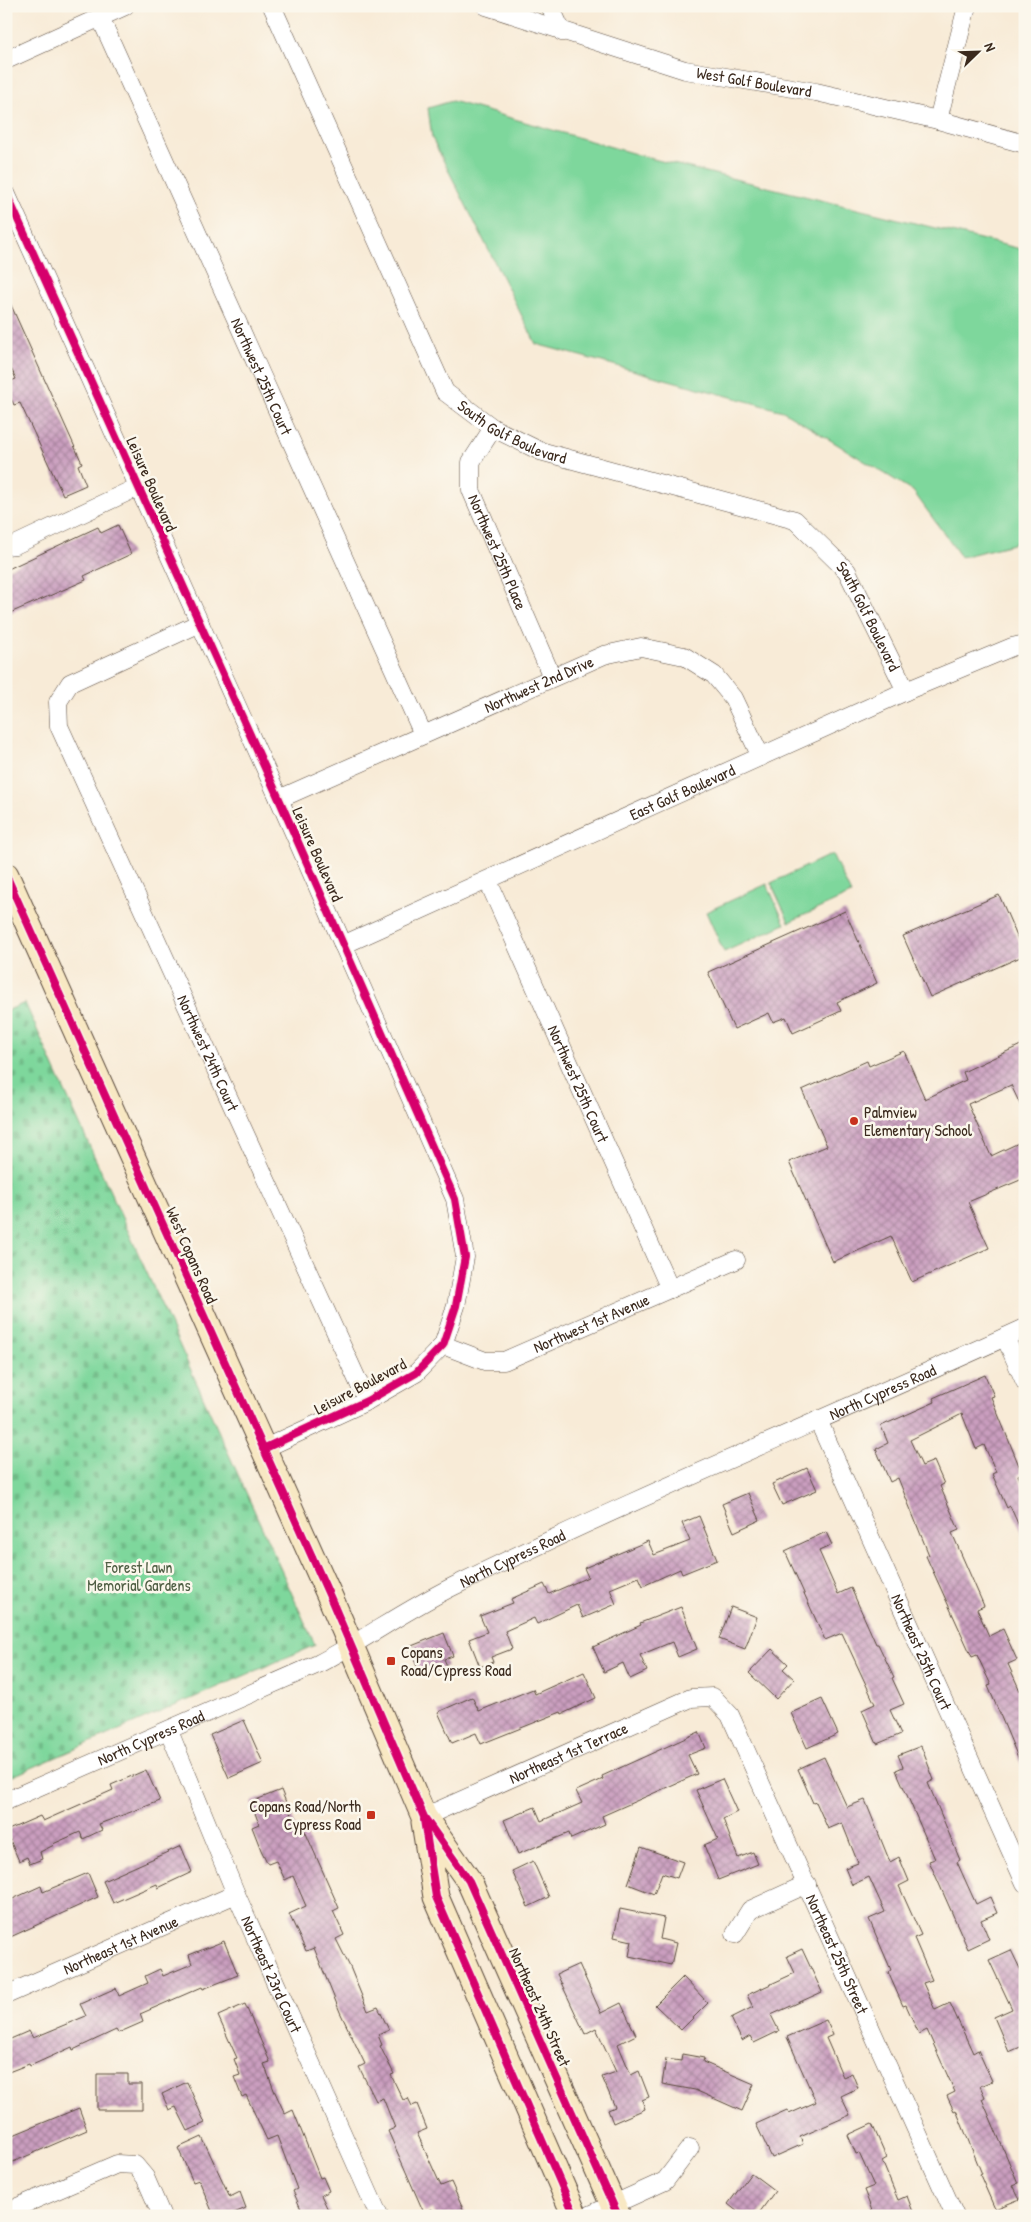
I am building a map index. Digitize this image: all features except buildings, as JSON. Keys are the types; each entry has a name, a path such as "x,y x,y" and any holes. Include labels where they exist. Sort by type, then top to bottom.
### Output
{"main road":[{"name":"West Copans Road","path":"6,874 351,1647"},
{"name":"Northeast 24th Street","path":"351,1647 424,1817 469,1881 615,2210"},
{"name":"Northeast 24th Street","path":"424,1817 436,1897 574,2216"}],"street":[{"path":"6,60 125,6"},
{"name":"South Golf Boulevard","path":"272,6 445,392 493,428 540,451 795,520 847,571 906,691"},
{"name":"West Golf Boulevard","path":"486,6 685,70 816,92 938,120 1025,144"},
{"path":"550,6 562,32"},
{"path":"938,120 967,6"},
{"name":"Northwest 25th Court","path":"100,17 423,734"},
{"name":"Leisure Boulevard","path":"6,193 279,800 455,1199 465,1257 456,1306 443,1345 416,1374 367,1401 264,1449"},
{"name":"Northwest 25th Place","path":"493,428 471,462 471,490 552,677"},
{"path":"6,546 15,545 138,487"},
{"name":"Northwest 24th Court","path":"200,623 70,683 58,702 59,726 367,1401"},
{"name":"East Golf Boulevard","path":"343,945 906,691 1012,647 1025,644"},
{"name":"Northwest 2nd Drive","path":"279,800 423,734 604,655 641,647 684,656 714,675 733,698 762,757"},
{"name":"Northwest 25th Court","path":"488,881 670,1289"},
{"name":"Northwest 1st Avenue","path":"443,1345 485,1361 504,1361 736,1260"},
{"name":"North Cypress Road","path":"6,1801 318,1664 351,1647 384,1624 453,1586 616,1510 1025,1328"},
{"path":"1004,1337 1025,1382"},
{"name":"Northeast 25th Court","path":"818,1420 1025,1882"},
{"name":"Northeast 1st Terrace","path":"424,1817 691,1698 714,1696"},
{"name":"Northeast 25th Street","path":"714,1696 730,1715 955,2216"},
{"name":"Northeast 23rd Court","path":"169,1731 236,1894 379,2216"},
{"path":"735,1934 750,1910 807,1884"},
{"name":"Northeast 1st Avenue","path":"6,1995 236,1894"},
{"path":"588,2216 615,2210 665,2181 690,2148"},
{"path":"6,2212 117,2164 135,2164 145,2177 162,2216"}],"green space":[{"path":"452,101 653,159 1025,250 1025,541 961,557 913,491 783,411 536,344 432,138 428,108"},
{"path":"832,854 851,894 789,922 771,883"},
{"path":"767,884 785,924 724,952 706,912"},
{"name":"Forest Lawn Memorial Gardens","path":"25,1003 315,1645 6,1779 6,1011"}],"cycle path":[{"path":"6,193 279,799 455,1199 465,1257 456,1306 443,1345 416,1373 367,1401 263,1449"},
{"path":"6,875 331,1599 424,1817 469,1881 618,2216"},
{"path":"424,1820 436,1897 575,2216"}],"place":[{"name":"Palmview Elementary School","path":"854,1121"},
{"name":"Copans Road/Cypress Road","path":"391,1661"},
{"name":"Copans Road/North Cypress Road","path":"371,1815"}]}
